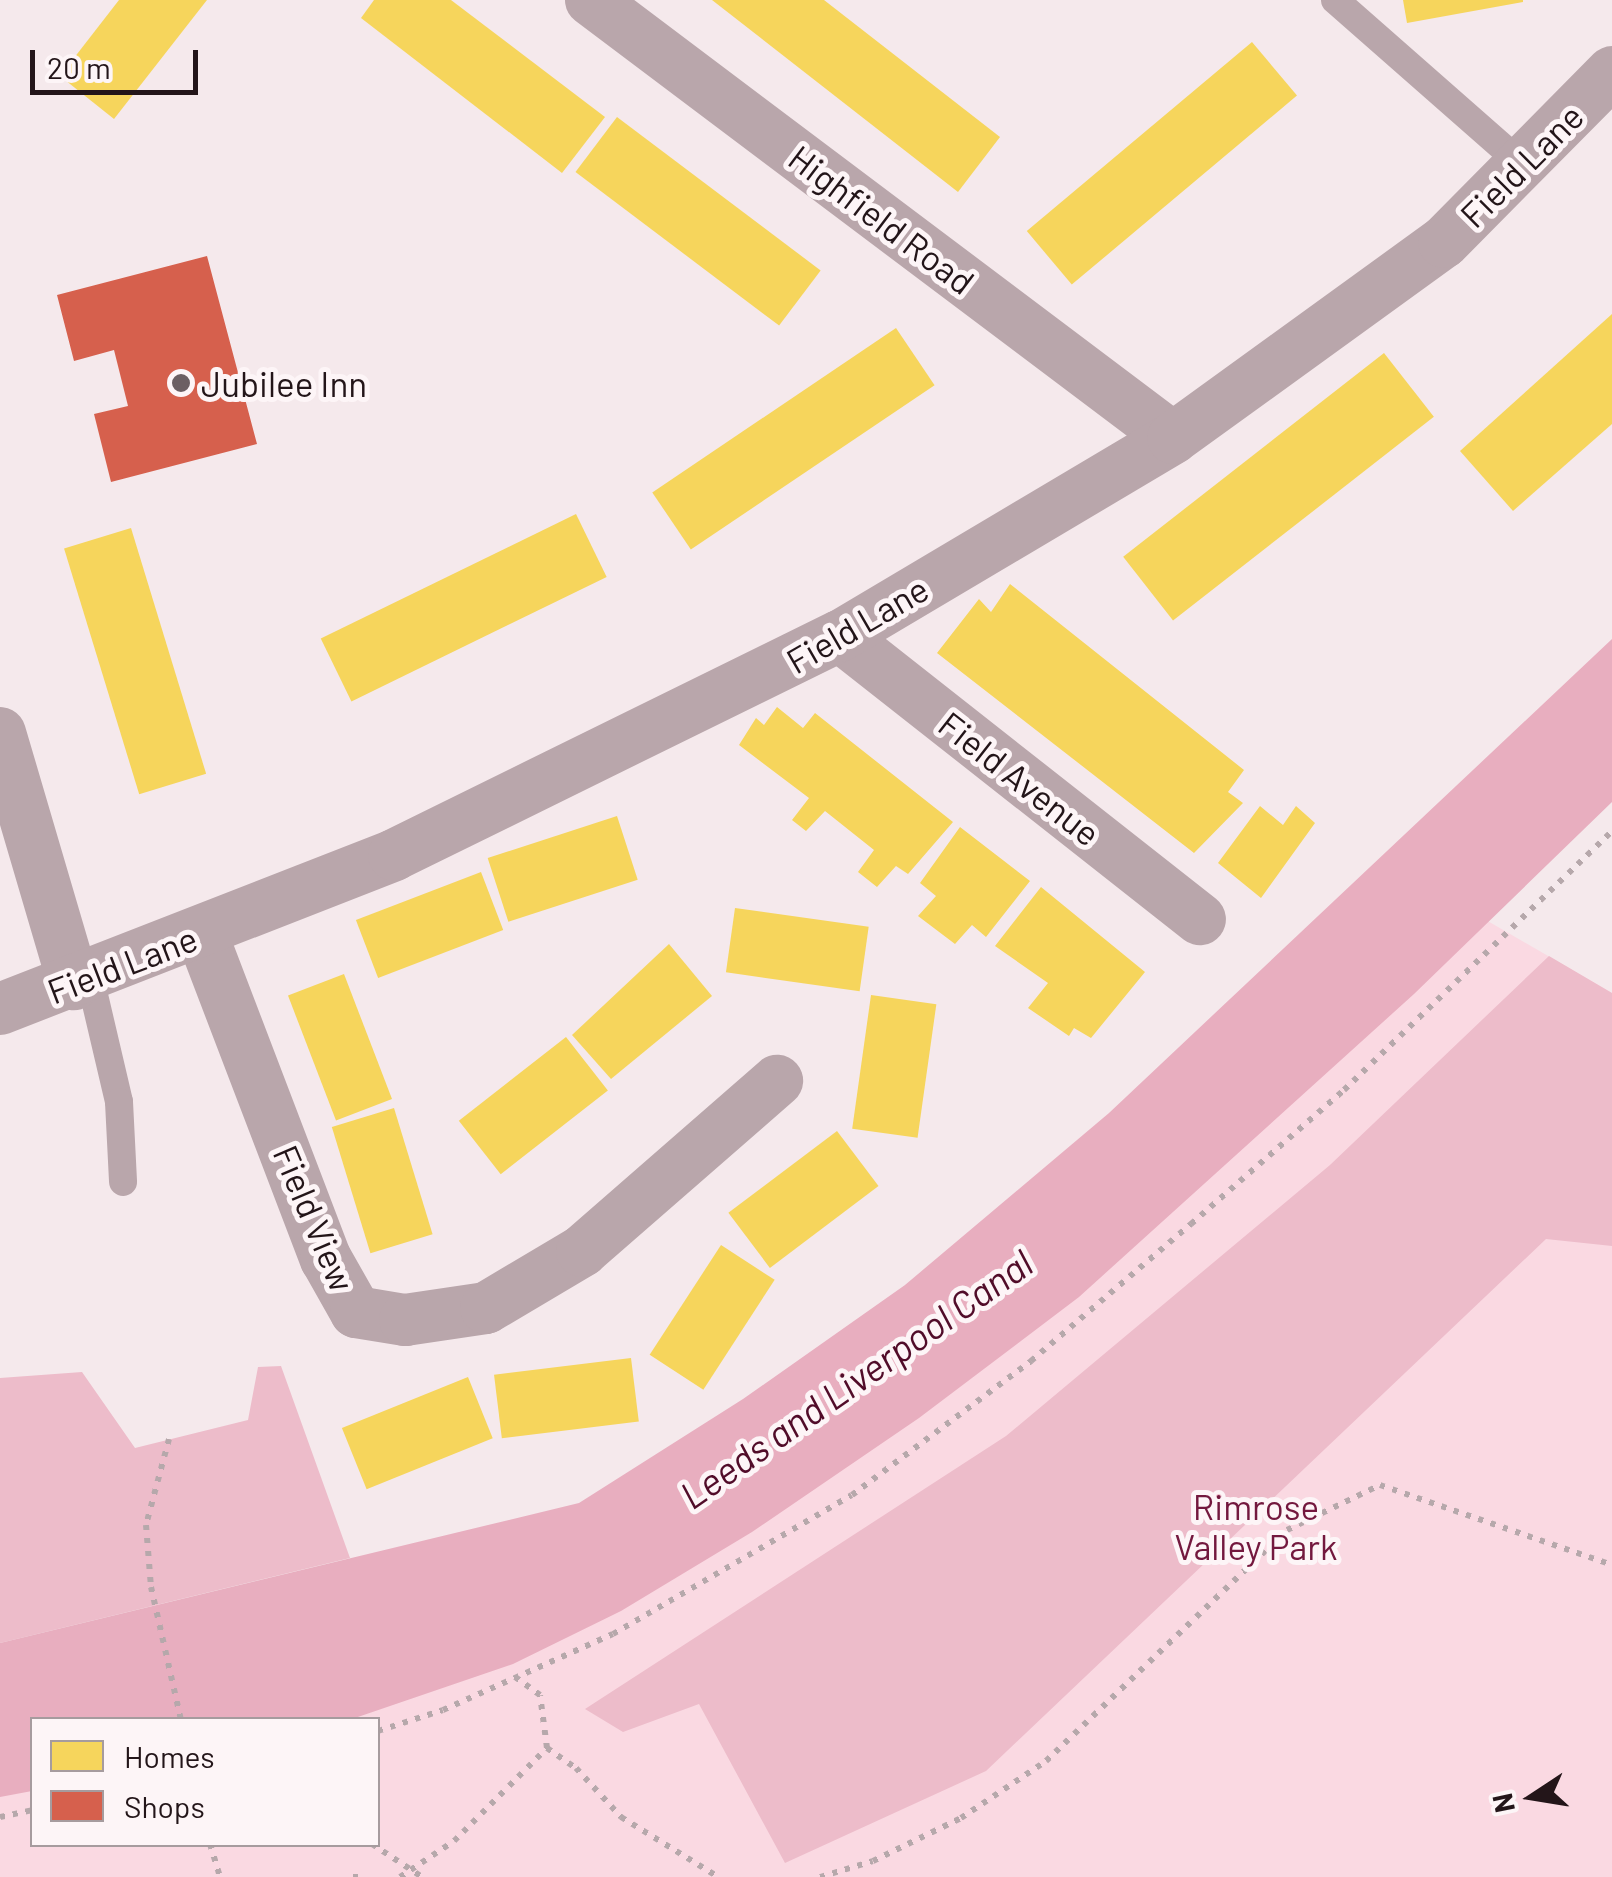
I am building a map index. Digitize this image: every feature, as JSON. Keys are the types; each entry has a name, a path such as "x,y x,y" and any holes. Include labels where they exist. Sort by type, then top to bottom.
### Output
{"street":[{"name":"Highfield Road","path":"590,0 1173,438"},
{"name":"Field Lane","path":"0,1010 202,935 394,855 840,636 1173,438 1444,242 1612,72"},
{"name":"Field Avenue","path":"840,636 1200,919"},
{"path":"0,732 81,981"},
{"name":"Field View","path":"202,935 326,1258 356,1312 404,1320 486,1308 582,1251 777,1081"}],"lane":[{"path":"1334,0 1524,165"},
{"path":"81,981 119,1102 123,1182"}],"path":[{"path":"380,1730 613,1634 758,1555 852,1495 1031,1361 1344,1090 1612,832"},
{"path":"169,1439 146,1525 151,1587 180,1717"},
{"path":"820,1877 873,1860 961,1818 1046,1762 1287,1530 1380,1485 1612,1565"},
{"path":"514,1676 540,1695 547,1748 621,1817 718,1877"},
{"path":"400,1877 454,1841 547,1748"},
{"path":"0,1817 30,1810"},
{"path":"211,1847 220,1877"},
{"path":"378,1847 417,1868 422,1877"}],"green space":[{"name":"Rimrose Valley Park","path":"1436,891 1612,993 1612,1877 0,1877 0,1716 525,1593"}],"shaded area":[{"path":"1549,956 1612,993 1612,1246 1546,1239 986,1771 785,1863 699,1704 623,1732 585,1709 1006,1436 1330,1165"},
{"path":"281,1366 350,1558 0,1643 0,1378 82,1372 135,1448 248,1420 258,1367"}],"water":[{"name":"Leeds and Liverpool Canal","path":"1612,639 1612,802 1414,994 1079,1297 919,1418 752,1532 621,1611 513,1664 358,1717 30,1717 30,1791 0,1797 0,1643 579,1503 743,1399 905,1285 1109,1113"}],"building: Homes":[{"path":"119,0 207,0 114,119 60,76"},
{"path":"374,0 451,0 605,117 562,173 361,18"},
{"path":"712,0 824,0 1000,137 958,192"},
{"path":"1403,0 1523,0 1523,2 1407,23"},
{"path":"1252,42 1297,96 1072,285 1027,231"},
{"path":"617,117 821,270 779,326 575,172"},
{"path":"1612,314 1612,424 1513,511 1460,451"},
{"path":"896,328 935,385 691,550 652,492"},
{"path":"1384,353 1434,417 1173,621 1123,557"},
{"path":"576,514 607,577 351,701 321,638"},
{"path":"131,528 206,774 139,794 64,548"},
{"path":"1010,584 1244,770 1228,792 1243,803 1194,853 937,653 979,599 991,612"},
{"path":"777,707 803,728 815,713 953,822 908,874 896,866 877,887 858,872 874,850 825,811 806,831 792,820 809,798 739,745 756,718 764,725"},
{"path":"1260,806 1283,825 1296,806 1315,823 1261,898 1218,863"},
{"path":"617,816 638,880 508,922 488,858"},
{"path":"960,827 1030,881 986,937 972,925 955,944 918,916 936,896 920,883"},
{"path":"481,872 503,930 378,978 356,920"},
{"path":"1041,887 1145,972 1091,1038 1074,1028 1069,1036 1028,1008 1048,983 995,946"},
{"path":"735,908 869,927 860,991 726,972"},
{"path":"669,944 712,996 611,1079 572,1035"},
{"path":"344,974 392,1099 336,1121 288,996"},
{"path":"871,995 936,1004 918,1138 852,1129"},
{"path":"566,1037 608,1091 501,1174 459,1121"},
{"path":"394,1108 433,1234 370,1253 332,1127"},
{"path":"837,1131 879,1186 770,1268 728,1213"},
{"path":"721,1245 775,1280 703,1390 650,1355"},
{"path":"631,1358 639,1422 502,1438 494,1375"},
{"path":"468,1377 493,1438 367,1489 342,1428"}],"building: Shops":[{"name":"Jubilee Inn","path":"207,256 257,444 111,482 94,414 128,406 114,350 74,361 57,295"}],"place":[{"name":"Jubilee Inn","path":"181,383"}]}
